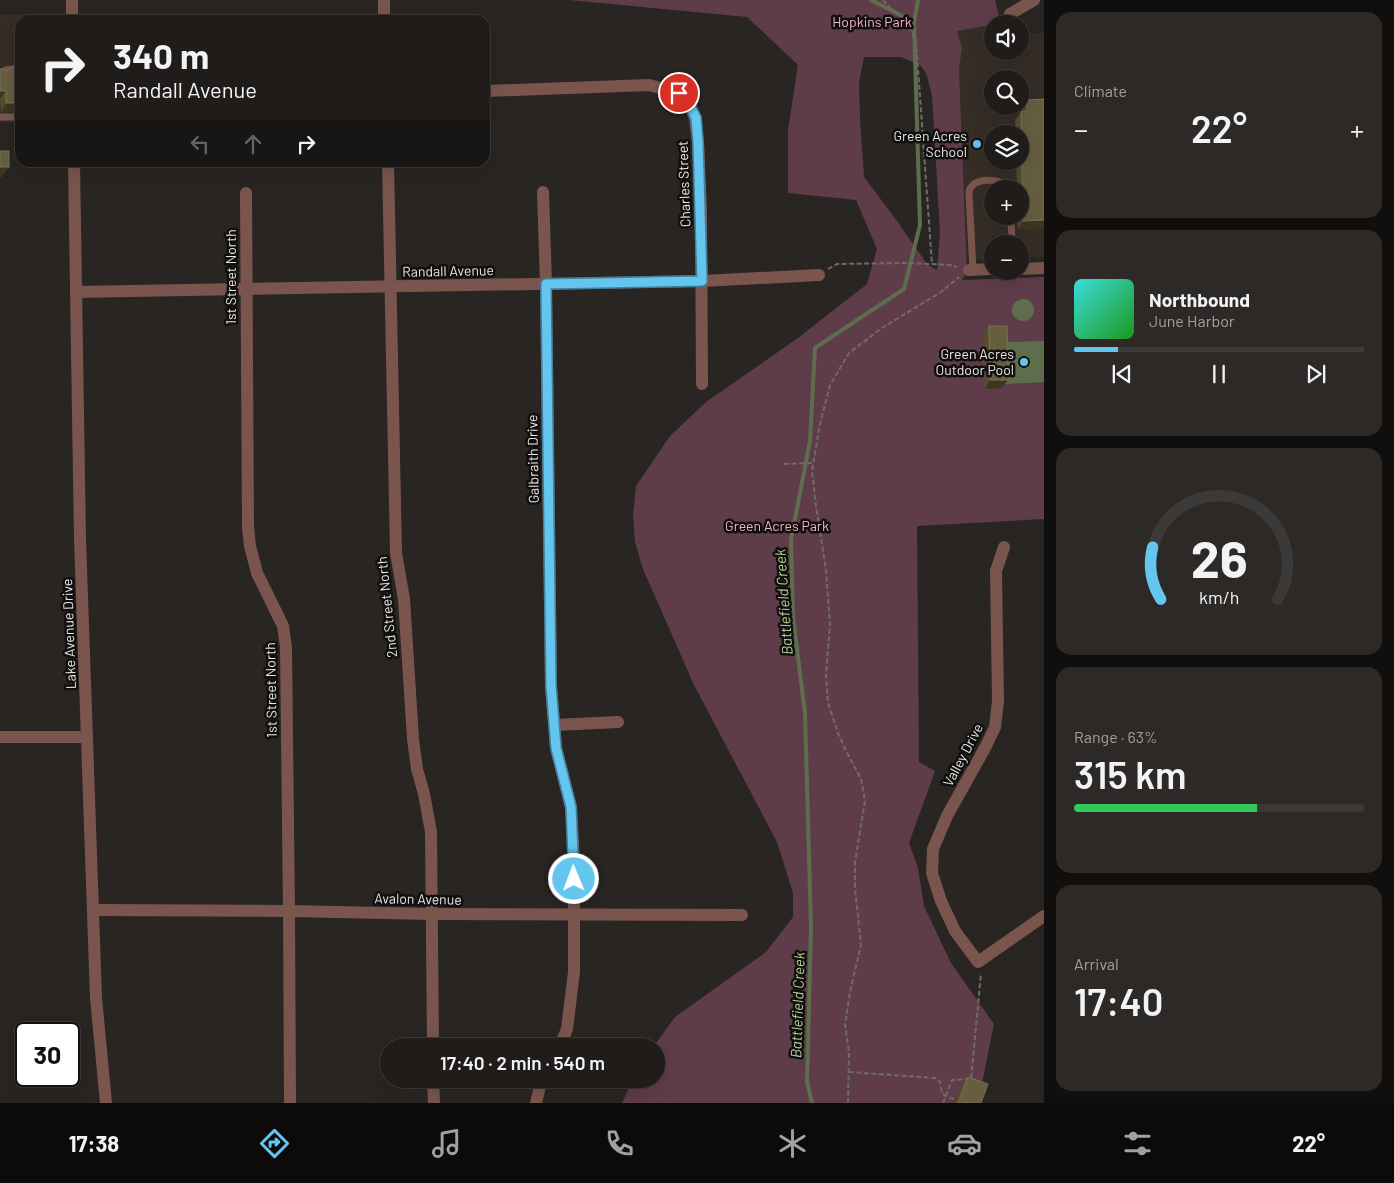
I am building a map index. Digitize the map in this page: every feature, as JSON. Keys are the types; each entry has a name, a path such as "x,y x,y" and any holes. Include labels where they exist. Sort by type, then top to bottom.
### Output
{"street":[{"path":"72,0 72,15"},
{"path":"384,0 384,15"},
{"path":"1010,14 1034,0"},
{"name":"Charles Street","path":"490,91 649,85 679,93 689,104 696,118 698,142 702,281 702,384"},
{"name":"Lake Avenue Drive","path":"74,167 80,530 87,738 96,998 106,1103"},
{"name":"2nd Street North","path":"388,167 396,553 404,599 413,739 431,832 433,1038"},
{"name":"Galbraith Drive","path":"544,192 551,686 556,748 571,807 574,861 574,972 566,1029 563,1038"},
{"name":"1st Street North","path":"246,193 248,527 250,546 257,573 283,626 286,647 290,1103"},
{"path":"1029,269 1044,268"},
{"path":"971,270 984,269"},
{"name":"Randall Avenue","path":"76,292 702,281 819,275"},
{"name":"Valley Drive","path":"978,962 954,931 941,901 932,873 933,849 947,816 995,727 998,701 996,571 1004,548"},
{"path":"555,725 618,722"},
{"path":"0,737 87,738"},
{"name":"Avalon Avenue","path":"93,910 742,915"},
{"path":"978,962 1044,916"},
{"path":"433,1088 434,1103"},
{"path":"536,1103 540,1088"}],"lane":[{"path":"0,74 3,71 15,69"},
{"path":"0,117 15,117"},
{"path":"971,270 968,193 971,186 984,181"}],"path":[{"path":"883,0 908,22 916,41 932,264"},
{"path":"819,275 836,264 932,264 951,265 971,270"},
{"path":"848,1103 849,1072 845,1025 850,992 861,945 855,888 855,862 865,801 861,779 838,733 828,703 826,674 830,625 826,570 812,471 820,424 830,385 849,353 882,328 941,292 971,270"},
{"path":"784,464 814,463"},
{"path":"944,1103 952,1080 971,1079 982,968 978,962"},
{"path":"849,1072 935,1078 940,1082 942,1093 954,1099"}],"shaded area":[{"path":"61,13 61,15 15,15 15,122 0,123 0,15"},
{"name":"Green Acres School","path":"984,26 984,60 1029,60 1029,34 1044,33 1044,257 1029,258 1029,235 984,235 984,260 967,261 959,69 962,48 957,31"},
{"path":"1023,299 1031,302 1034,310 1031,318 1023,321 1015,318 1012,310 1015,302"},
{"name":"Green Acres Outdoor Pool","path":"1044,341 1044,382 1005,384 1004,342"}],"green space":[{"name":"Green Acres Park","path":"569,0 995,0 999,15 984,15 984,26 957,31 962,48 959,69 967,273 962,280 1029,280 1029,278 1044,277 1044,519 917,526 919,762 935,771 909,843 918,868 924,906 951,963 994,1024 978,1103 622,1103 629,1088 665,1088 665,1038 660,1038 675,1017 766,952 793,917 793,893 777,842 694,685 643,569 635,542 633,516 636,486 670,436 706,402 798,338 867,284 877,249 856,200 788,193 788,130 798,65 747,17","holes":["864,57 901,57 920,65 926,73 932,95 940,232 937,270 927,264 864,177 859,82"]}],"building":[{"path":"14,67 15,103 6,103 6,91 0,91 0,69 7,71"},
{"path":"1044,99 1044,220 1029,221 1029,180 1022,180 1022,170 1029,170 1029,125 1021,125 1021,115 1029,115 1029,100"},
{"path":"0,151 9,151 9,167 0,167"},
{"path":"989,326 1007,326 1008,380 990,380"},
{"path":"968,1077 988,1084 981,1103 958,1103"}],"waterway":[{"path":"871,0 914,22"},
{"name":"Battlefield Creek","path":"812,1103 807,1082 811,927 805,713 793,617 791,540 810,441 815,348 904,289 920,225 914,22 918,0"}],"place":[{"name":"Green Acres School","path":"977,144"},
{"name":"Green Acres Outdoor Pool","path":"1024,362"}],"route":[{"path":"574,879 571,807 556,748 551,686 546,284 702,281 696,118 689,104 679,93"}],"park label":[{"name":"Hopkins Park","path":"872,22"}]}
